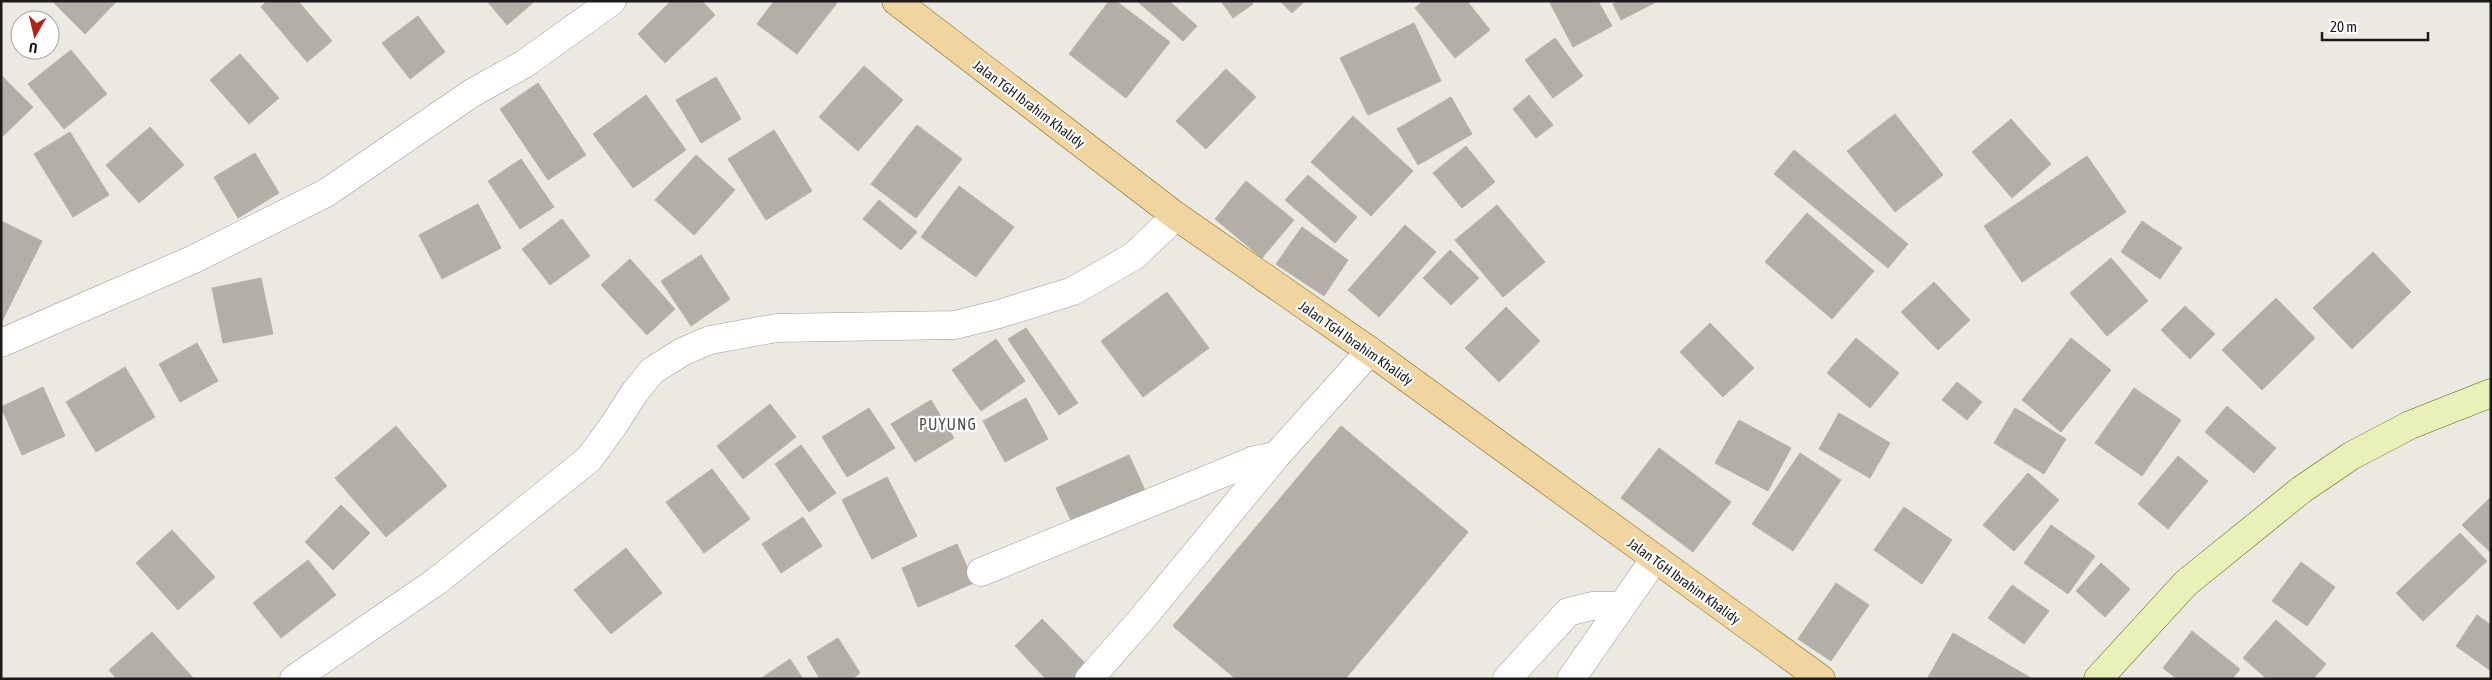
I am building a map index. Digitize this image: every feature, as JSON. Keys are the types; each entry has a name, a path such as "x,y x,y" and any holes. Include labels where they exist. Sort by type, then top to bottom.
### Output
{"main road":[{"name":"Jalan TGH Ibrahim Khalidy","path":"896,1 1176,216 1370,351 1654,560 1821,679"},
{"path":"2098,679 2186,583 2301,490 2351,456 2410,425 2491,392"}],"street":[{"path":"1,343 192,260 326,192 472,93 524,64 612,1"},
{"path":"294,679 437,581 588,459 652,371 682,352 710,340 776,328 955,325 999,314 1073,292 1134,256 1176,216"},
{"path":"1089,679 1141,620 1276,456 1370,351"},
{"path":"981,572 1255,460 1276,456"},
{"path":"1571,679 1620,606 1654,560"},
{"path":"1508,679 1568,612 1592,606 1620,606"}],"building":[{"path":"52,1 117,1 85,34"},
{"path":"267,1 298,1 332,41 307,62 261,7"},
{"path":"487,1 535,1 507,25"},
{"path":"671,1 702,1 715,15 665,63 638,34"},
{"path":"774,1 834,1 837,3 797,54 757,24"},
{"path":"1109,1 1116,1 1170,42 1126,98 1069,54"},
{"path":"1137,1 1169,1 1197,26 1183,41"},
{"path":"1221,1 1251,1 1253,4 1233,18"},
{"path":"1280,1 1305,1 1292,13"},
{"path":"1423,1 1467,1 1490,30 1455,58 1415,8"},
{"path":"1549,1 1598,1 1612,26 1573,47"},
{"path":"1618,1 1658,1 1621,20 1613,4"},
{"path":"418,16 445,52 410,79 382,43"},
{"path":"1414,23 1441,81 1368,115 1340,58"},
{"path":"1555,38 1583,76 1553,98 1525,60"},
{"path":"71,50 107,94 64,129 28,84"},
{"path":"240,54 279,98 249,124 210,80"},
{"path":"864,66 903,100 858,151 819,117"},
{"path":"1226,69 1256,97 1206,149 1176,121"},
{"path":"1,75 33,107 1,138"},
{"path":"716,77 741,119 701,143 676,100"},
{"path":"538,83 586,155 548,180 500,109"},
{"path":"646,95 686,150 633,188 593,134"},
{"path":"1529,95 1553,125 1536,138 1513,109"},
{"path":"1451,97 1472,134 1418,165 1397,129"},
{"path":"1895,114 1943,175 1895,212 1847,151"},
{"path":"1353,116 1413,171 1371,216 1311,162"},
{"path":"2011,119 2051,164 2012,198 1972,152"},
{"path":"917,125 962,159 916,218 871,184"},
{"path":"150,127 184,165 139,203 106,165"},
{"path":"774,130 812,191 766,220 728,159"},
{"path":"70,132 109,195 73,217 34,154"},
{"path":"1466,146 1495,182 1462,208 1433,173"},
{"path":"1794,150 1908,244 1888,268 1774,174"},
{"path":"255,153 279,193 238,218 214,177"},
{"path":"696,155 735,190 694,235 655,200"},
{"path":"2087,156 2126,212 2022,282 1984,226"},
{"path":"521,159 554,207 520,229 488,181"},
{"path":"1308,175 1357,217 1335,243 1285,200"},
{"path":"1246,181 1294,220 1262,258 1215,219"},
{"path":"959,186 1014,227 976,277 921,237"},
{"path":"879,200 917,232 901,250 863,219"},
{"path":"478,204 501,248 442,279 419,235"},
{"path":"1497,205 1545,262 1503,297 1455,240"},
{"path":"1807,213 1874,271 1832,319 1765,262"},
{"path":"562,219 590,256 550,285 522,249"},
{"path":"1,221 42,241 1,323"},
{"path":"2142,221 2182,248 2160,279 2121,252"},
{"path":"1405,225 1436,252 1379,317 1348,290"},
{"path":"1302,227 1348,260 1324,296 1276,264"},
{"path":"1450,250 1479,278 1451,305 1423,278"},
{"path":"2373,252 2411,292 2352,349 2313,308"},
{"path":"701,255 730,299 691,326 661,281"},
{"path":"2111,258 2148,301 2107,336 2070,293"},
{"path":"630,259 675,309 647,335 601,285"},
{"path":"261,278 273,334 223,343 212,288"},
{"path":"1934,282 1970,320 1938,350 1901,312"},
{"path":"1167,292 1209,348 1143,397 1101,341"},
{"path":"2276,298 2315,338 2262,390 2222,350"},
{"path":"2185,306 2215,334 2190,359 2161,330"},
{"path":"1506,307 1540,341 1499,382 1465,348"},
{"path":"1710,323 1754,368 1723,397 1680,352"},
{"path":"1026,328 1078,403 1059,415 1008,339"},
{"path":"1856,338 1899,373 1870,408 1827,373"},
{"path":"2071,338 2111,370 2061,432 2022,400"},
{"path":"996,339 1025,381 981,411 952,370"},
{"path":"197,343 218,381 180,402 159,364"},
{"path":"125,367 155,417 96,452 66,402"},
{"path":"1957,382 1982,402 1967,420 1942,400"},
{"path":"43,387 65,436 22,455 1,407"},
{"path":"2134,388 2181,420 2142,476 2095,443"},
{"path":"1026,398 1048,439 1005,462 983,421"},
{"path":"931,400 954,438 915,462 891,424"},
{"path":"770,404 796,437 743,479 717,446"},
{"path":"2227,406 2276,448 2254,473 2205,432"},
{"path":"869,408 895,448 847,477 822,437"},
{"path":"2015,408 2066,439 2044,474 1994,443"},
{"path":"1839,413 1890,443 1870,478 1819,449"},
{"path":"1739,420 1791,448 1768,491 1715,463"},
{"path":"396,426 447,486 386,537 335,478"},
{"path":"1341,426 1468,532 1345,679 1236,679 1173,626"},
{"path":"1341,426 1468,532 1345,679 1236,679 1173,626"},
{"path":"801,445 836,493 809,512 775,464"},
{"path":"1659,448 1731,502 1693,552 1621,498"},
{"path":"1800,453 1841,480 1793,551 1752,524"},
{"path":"1129,455 1148,497 1075,529 1056,488"},
{"path":"2178,456 2208,481 2168,529 2138,504"},
{"path":"712,469 750,519 704,553 666,502"},
{"path":"2028,473 2059,500 2014,551 1983,525"},
{"path":"887,477 917,536 872,559 842,500"},
{"path":"2491,497 2491,553 2462,525"},
{"path":"341,505 370,533 333,570 305,542"},
{"path":"1904,507 1952,540 1922,584 1874,550"},
{"path":"803,517 822,546 781,573 762,544"},
{"path":"2051,525 2095,556 2068,594 2024,563"},
{"path":"172,530 215,577 178,610 136,563"},
{"path":"2460,533 2487,561 2423,621 2396,593"},
{"path":"957,544 974,583 918,607 902,568"},
{"path":"626,548 662,593 611,634 574,590"},
{"path":"308,560 336,595 281,638 253,603"},
{"path":"2301,562 2335,587 2307,626 2272,601"},
{"path":"2101,563 2130,589 2105,617 2076,591"},
{"path":"1836,583 1869,605 1831,661 1798,639"},
{"path":"2012,585 2049,611 2024,644 1988,618"},
{"path":"2477,615 2491,625 2491,671 2456,646"},
{"path":"1042,619 1089,667 1077,679 1046,679 1015,646"},
{"path":"2276,620 2326,664 2313,679 2267,679 2243,658"},
{"path":"2192,631 2240,669 2232,679 2177,679 2163,668"},
{"path":"152,632 194,679 117,679 109,670"},
{"path":"1953,633 2031,678 1927,679"},
{"path":"838,638 860,673 852,679 820,679 807,657"},
{"path":"790,659 803,679 760,679"}],"district":[{"name":"PUYUNG","path":"948,424"}]}
